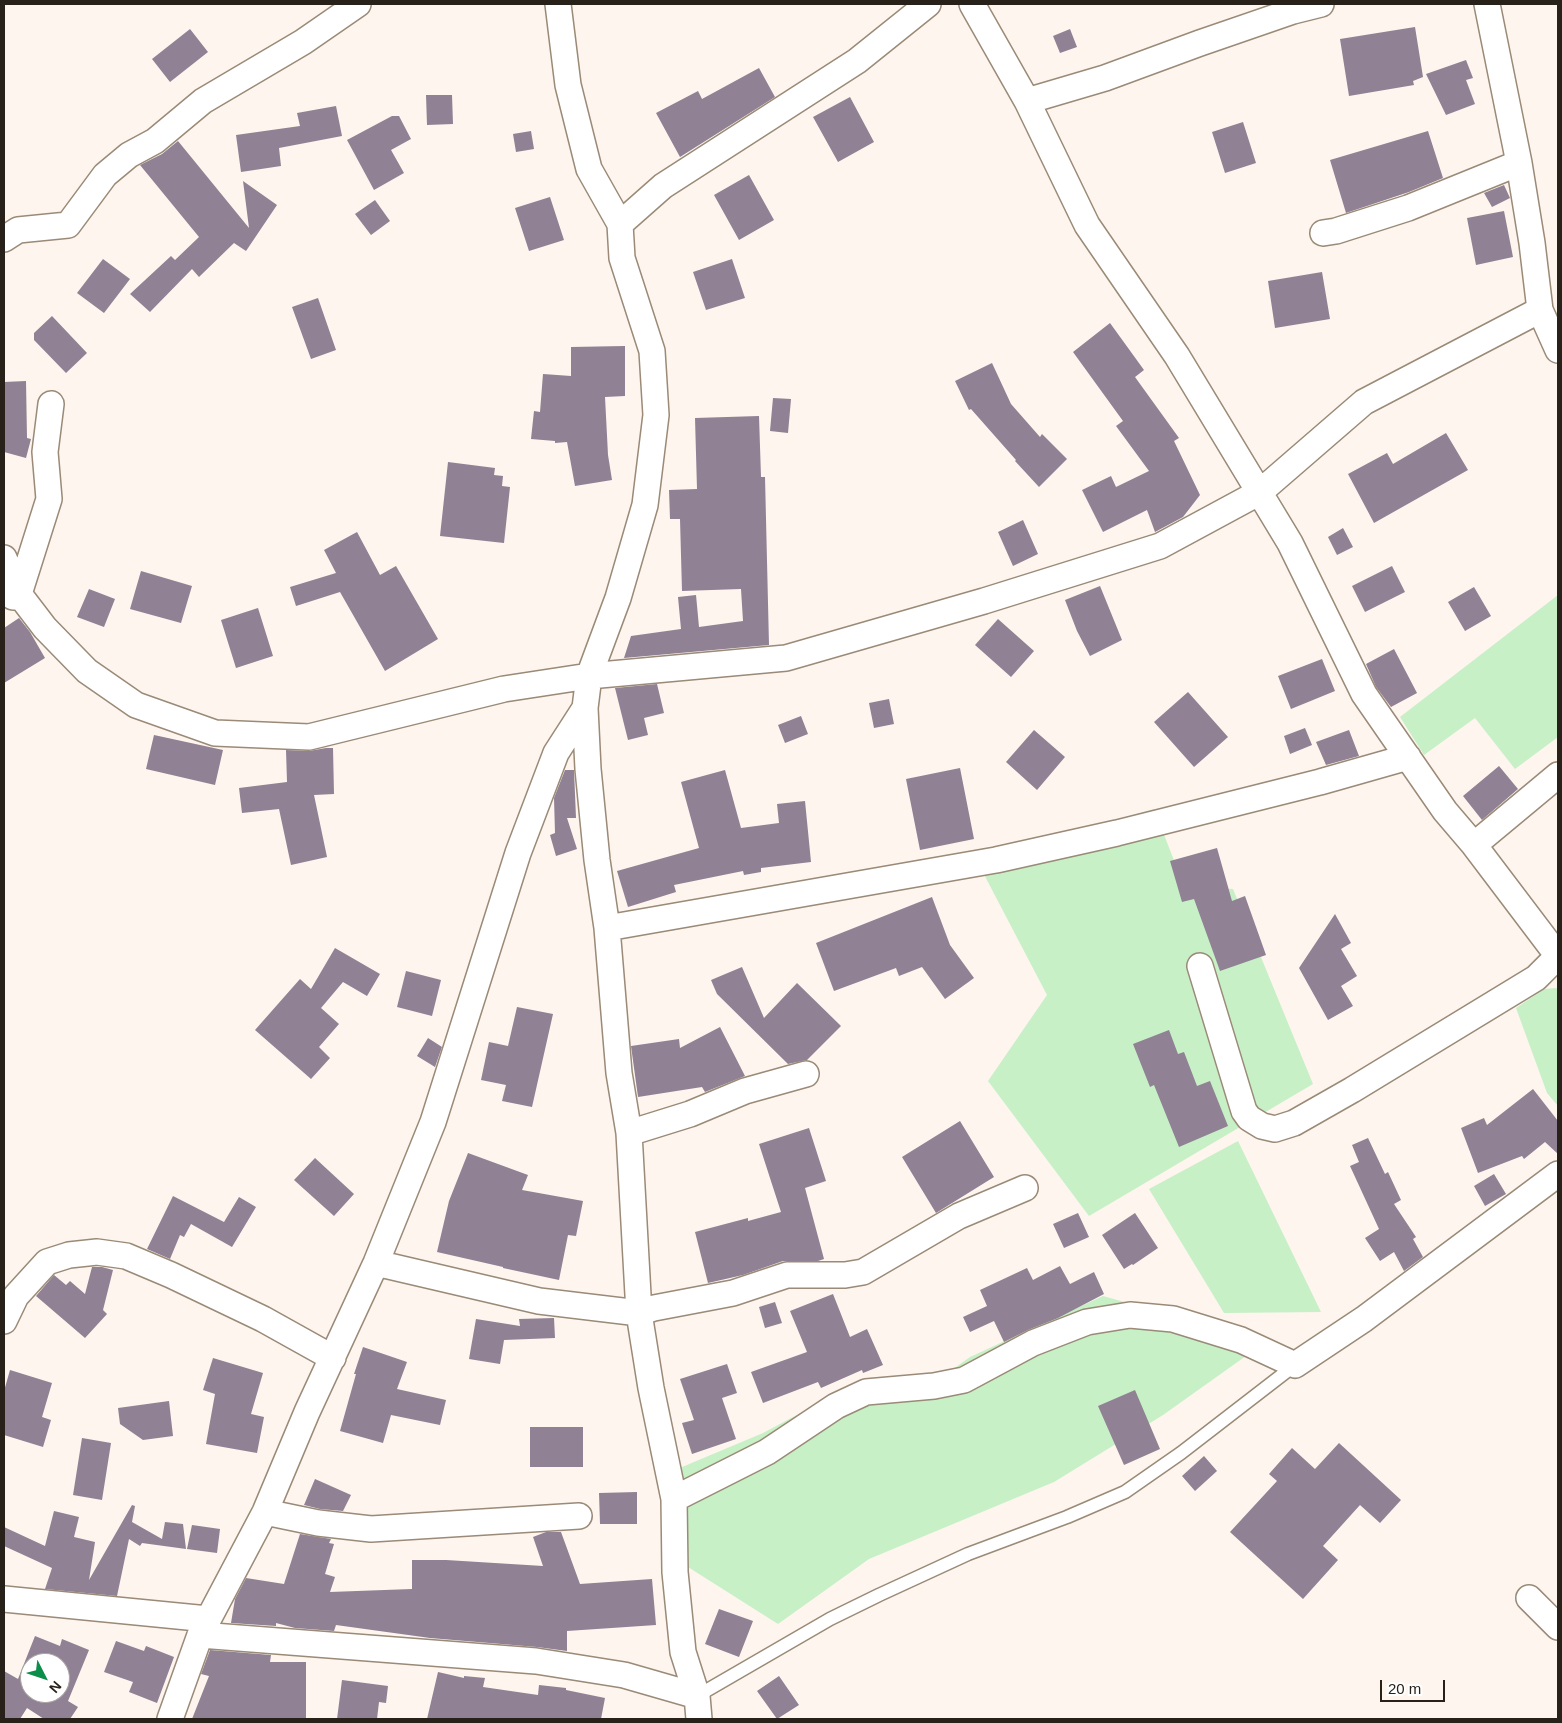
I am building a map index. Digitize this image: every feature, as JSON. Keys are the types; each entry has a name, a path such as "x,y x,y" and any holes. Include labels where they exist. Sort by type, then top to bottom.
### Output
{"street":[{"path":"4,239 18,230 68,225 105,176 129,155 155,141 203,101 296,46 358,4"},
{"path":"558,4 568,85 589,169 620,224 622,258 652,351 656,414 645,505 618,598 589,676 585,708 590,788 606,928 619,1073 629,1133 639,1313 651,1388 674,1499 675,1572 683,1652 698,1708"},
{"path":"620,224 663,186 857,61 928,4"},
{"path":"972,4 1027,101 1087,225 1177,356 1290,543 1364,694 1445,811 1474,845 1558,956 1536,978 1294,1123 1275,1128 1262,1126 1248,1118 1244,1111 1200,966"},
{"path":"1027,101 1105,78 1293,11 1321,4"},
{"path":"1488,4 1519,163 1532,243 1540,310 1558,350"},
{"path":"1323,233 1336,231 1408,208 1519,163"},
{"path":"4,558 11,598 45,628 87,671 136,704 215,733 309,737 504,689 589,676 786,658 984,601 1160,546 1260,492 1364,402 1540,310"},
{"path":"11,598 49,499 45,452 51,404"},
{"path":"170,1719 204,1627 265,1512 308,1412 376,1264 433,1122 518,853 556,753 585,708"},
{"path":"606,928 996,860 1117,833 1320,782 1408,757"},
{"path":"1474,845 1558,775"},
{"path":"629,1133 690,1114 745,1091 806,1074"},
{"path":"674,1499 767,1452 836,1406 866,1392 934,1386 964,1380 1034,1343 1087,1322 1130,1315 1173,1318 1241,1340 1295,1365 1364,1319 1558,1174"},
{"path":"376,1264 539,1301 639,1313 654,1308 733,1292 787,1276 845,1275 863,1272 959,1216 1025,1188"},
{"path":"4,1321 16,1296 47,1262 69,1255 97,1252 126,1256 179,1278 263,1319 333,1358"},
{"path":"265,1512 318,1523 371,1529 579,1516"},
{"path":"1529,1598 1558,1627"},
{"path":"4,1599 204,1627 536,1661 624,1675 698,1708"}],"lane":[{"path":"698,1708 830,1619 968,1554 1067,1517 1125,1492 1181,1453 1295,1365"}],"green space":[{"path":"1558,595 1558,737 1515,769 1475,718 1424,755 1400,717"},
{"path":"1154,809 1184,886 1233,889 1313,1084 1089,1216 988,1081 1047,995 977,861"},
{"path":"1556,988 1558,990 1558,1106 1547,1093 1516,1008 1544,989"},
{"path":"1238,1141 1321,1312 1224,1313 1149,1189"},
{"path":"1103,1296 1189,1320 1253,1351 1163,1415 1054,1482 869,1559 778,1624 688,1567 675,1470 763,1433 857,1383 924,1390 970,1357"}],"building":[{"path":"1415,27 1423,77 1413,81 1414,85 1349,96 1340,39"},
{"path":"190,29 208,52 170,82 152,59"},
{"path":"1070,29 1077,47 1060,53 1053,36"},
{"path":"1466,60 1473,78 1466,80 1475,104 1446,115 1426,74"},
{"path":"759,68 775,97 680,157 656,113 698,91 702,99"},
{"path":"426,95 452,95 453,124 427,125"},
{"path":"850,97 874,142 838,162 813,117"},
{"path":"336,106 342,136 279,148 281,166 241,172 236,135 300,126 297,113"},
{"path":"392,116 399,116 411,139 391,150 404,173 374,190 347,140"},
{"path":"1243,122 1256,163 1225,173 1212,132"},
{"path":"531,131 534,149 516,152 513,134"},
{"path":"1428,131 1443,178 1409,192 1346,213 1330,160"},
{"path":"178,141 249,228 243,181 277,205 246,251 234,243 199,277 192,269 150,312 130,294 171,256 175,260 199,237 140,165 162,154"},
{"path":"749,175 774,220 739,240 714,195"},
{"path":"1504,185 1510,198 1492,207 1484,193"},
{"path":"550,197 564,240 529,251 515,208"},
{"path":"375,200 390,221 371,235 355,214"},
{"path":"1504,211 1513,257 1476,265 1467,218"},
{"path":"103,259 130,279 104,313 77,293"},
{"path":"732,259 745,298 706,310 693,272"},
{"path":"1322,272 1330,319 1275,328 1268,281"},
{"path":"318,298 336,350 311,359 292,307"},
{"path":"52,316 87,353 66,373 34,340 34,333"},
{"path":"1110,323 1144,370 1135,377 1179,438 1174,441 1200,495 1183,517 1155,532 1147,510 1103,532 1082,490 1111,476 1116,487 1149,471 1116,426 1123,421 1073,352"},
{"path":"625,346 625,396 605,397 608,455 612,480 575,486 567,442 555,443 555,441 531,439 534,411 540,412 543,374 571,376 571,347"},
{"path":"992,363 1011,404 1040,437 1042,434 1067,459 1039,487 971,409 969,410 955,381"},
{"path":"26,381 27,438 31,439 26,458 4,452 4,382"},
{"path":"773,398 791,399 788,433 770,431"},
{"path":"759,416 761,477 765,477 769,645 624,658 631,636 681,629 678,597 696,595 699,627 743,621 741,589 682,591 680,519 670,519 669,490 697,489 695,418"},
{"path":"1446,433 1468,470 1374,523 1348,474 1387,453 1393,464"},
{"path":"448,462 495,468 494,475 503,476 502,486 510,487 504,543 440,536"},
{"path":"1023,520 1038,554 1013,566 998,532"},
{"path":"1343,528 1353,547 1337,555 1328,537"},
{"path":"357,532 380,575 396,566 438,639 385,671 340,592 296,606 290,587 336,573 324,550"},
{"path":"1392,566 1405,592 1365,612 1352,586"},
{"path":"141,571 192,586 181,623 130,609"},
{"path":"1100,586 1122,640 1090,656 1077,631 1065,600"},
{"path":"1474,587 1491,616 1465,631 1448,602"},
{"path":"89,589 115,599 104,627 77,617"},
{"path":"258,608 273,656 236,668 221,620"},
{"path":"19,618 30,632 45,658 4,683 4,628"},
{"path":"998,619 1034,651 1011,677 975,645"},
{"path":"1394,649 1417,693 1391,707 1376,687 1366,664"},
{"path":"1322,659 1335,691 1291,709 1278,676"},
{"path":"657,684 664,713 644,718 648,735 628,740 615,688"},
{"path":"1188,692 1228,737 1194,767 1154,722"},
{"path":"889,699 894,724 874,728 869,703"},
{"path":"801,716 808,734 785,743 778,725"},
{"path":"1305,728 1312,745 1290,754 1284,736"},
{"path":"1034,730 1065,757 1037,790 1006,762"},
{"path":"1349,730 1359,756 1326,765 1316,742"},
{"path":"154,735 223,750 215,785 146,769"},
{"path":"333,748 334,794 314,795 327,857 291,865 279,809 242,813 239,788 287,782 286,750 309,751"},
{"path":"1499,766 1518,789 1482,820 1463,796"},
{"path":"960,768 974,839 920,850 906,779"},
{"path":"565,770 574,770 576,818 567,818 577,849 556,856 550,835 555,833 554,798"},
{"path":"725,770 741,828 779,823 777,804 805,801 811,862 761,868 761,872 744,875 743,871 674,885 676,892 628,907 617,871 699,848 681,782"},
{"path":"1217,848 1232,901 1245,896 1266,955 1220,971 1194,899 1182,902 1170,861"},
{"path":"932,897 950,945 974,978 945,999 922,967 899,976 896,968 834,991 816,943"},
{"path":"1335,914 1351,943 1341,949 1357,976 1341,986 1353,1006 1328,1020 1299,968"},
{"path":"335,948 380,974 367,996 343,982 321,1008 339,1024 319,1047 330,1058 311,1079 255,1030 300,979 311,989"},
{"path":"742,967 764,1018 797,983 841,1026 807,1060 788,1064 717,994 711,980"},
{"path":"406,971 441,980 432,1016 397,1007"},
{"path":"517,1007 553,1014 532,1107 502,1101 506,1085 481,1080 489,1042 508,1046"},
{"path":"720,1027 745,1076 705,1092 702,1087 638,1097 631,1046 679,1039 680,1048"},
{"path":"1169,1030 1178,1054 1184,1052 1197,1086 1210,1081 1228,1126 1179,1147 1154,1085 1150,1087 1133,1044"},
{"path":"428,1038 442,1047 435,1067 417,1056"},
{"path":"1533,1089 1558,1121 1558,1154 1545,1142 1524,1159 1522,1156 1478,1173 1461,1128 1484,1118 1487,1125"},
{"path":"960,1121 994,1177 936,1213 902,1157"},
{"path":"809,1128 826,1181 805,1188 824,1259 818,1261 783,1261 743,1275 708,1283 695,1232 748,1218 748,1221 781,1212 759,1144"},
{"path":"1368,1138 1385,1174 1388,1172 1401,1200 1394,1204 1416,1237 1413,1239 1423,1257 1404,1271 1394,1252 1380,1261 1365,1238 1379,1229 1350,1166 1359,1162 1352,1145"},
{"path":"468,1153 528,1175 522,1190 583,1201 576,1236 568,1235 559,1280 437,1252 449,1201"},
{"path":"315,1158 354,1194 334,1216 294,1180"},
{"path":"1494,1174 1506,1194 1485,1206 1474,1186"},
{"path":"173,1196 224,1222 239,1197 256,1207 232,1247 191,1224 184,1237 180,1235 170,1259 147,1249"},
{"path":"1078,1213 1089,1237 1064,1248 1053,1224"},
{"path":"1135,1213 1158,1248 1124,1269 1102,1235"},
{"path":"1060,1266 1070,1284 1094,1272 1104,1294 1058,1318 1004,1342 994,1321 970,1332 963,1317 987,1306 980,1290 1027,1268 1033,1280"},
{"path":"92,1267 113,1270 103,1310 107,1314 85,1338 36,1296 54,1275 66,1285 70,1281 85,1294"},
{"path":"833,1294 850,1337 867,1329 883,1365 863,1373 862,1370 821,1388 818,1382 763,1403 751,1372 807,1352 790,1311"},
{"path":"775,1302 782,1323 765,1328 759,1307"},
{"path":"554,1318 555,1338 504,1340 500,1364 469,1359 476,1319 520,1326 519,1319"},
{"path":"363,1347 407,1362 397,1389 446,1400 440,1425 391,1415 383,1443 340,1431 356,1374 354,1374"},
{"path":"213,1358 263,1373 251,1414 264,1417 257,1453 206,1444 215,1394 203,1390"},
{"path":"727,1364 737,1393 722,1398 736,1439 692,1454 682,1423 694,1420 680,1379"},
{"path":"10,1370 52,1383 42,1417 51,1420 43,1447 4,1435 4,1391"},
{"path":"1135,1390 1160,1449 1124,1465 1098,1406"},
{"path":"169,1401 173,1436 143,1440 120,1424 118,1408"},
{"path":"530,1427 583,1427 583,1467 530,1467"},
{"path":"82,1438 111,1443 102,1500 73,1495"},
{"path":"1339,1443 1401,1500 1380,1523 1360,1505 1323,1546 1338,1560 1303,1599 1230,1532 1277,1481 1269,1474 1292,1448 1315,1469"},
{"path":"1204,1456 1217,1471 1195,1491 1182,1476"},
{"path":"315,1479 351,1495 343,1511 320,1509 304,1505"},
{"path":"637,1492 637,1524 600,1524 599,1493"},
{"path":"132,1505 135,1506 132,1522 162,1539 165,1522 183,1524 186,1549 142,1543 140,1546 129,1539 117,1596 45,1589 52,1568 4,1546 4,1527 45,1546 54,1511 79,1517 74,1537 95,1542 89,1580"},
{"path":"192,1525 220,1529 217,1553 187,1549"},
{"path":"546,1532 561,1532 580,1584 652,1579 656,1625 567,1631 567,1651 430,1638 336,1625 334,1631 295,1628 276,1623 276,1626 231,1623 235,1599 246,1578 284,1584 300,1534 331,1539 329,1543 334,1544 325,1574 335,1577 330,1592 412,1589 412,1560 446,1560 543,1566 533,1537"},
{"path":"719,1609 753,1621 739,1657 705,1644"},
{"path":"35,1636 60,1646 62,1639 89,1650 70,1696 70,1653 28,1653"},
{"path":"116,1641 144,1651 146,1646 174,1657 157,1703 129,1692 133,1682 104,1672"},
{"path":"210,1650 271,1655 270,1662 306,1662 306,1719 192,1719 209,1676 201,1674"},
{"path":"4,1671 18,1679 20,1674 20,1703 70,1702 78,1707 70,1719 44,1719 27,1708 20,1719 4,1719"},
{"path":"438,1672 464,1678 464,1676 485,1678 483,1687 538,1695 539,1685 566,1688 566,1690 605,1698 601,1719 427,1719"},
{"path":"779,1676 799,1705 777,1719 757,1691"},
{"path":"342,1680 388,1686 386,1703 379,1702 377,1719 337,1719"}]}
